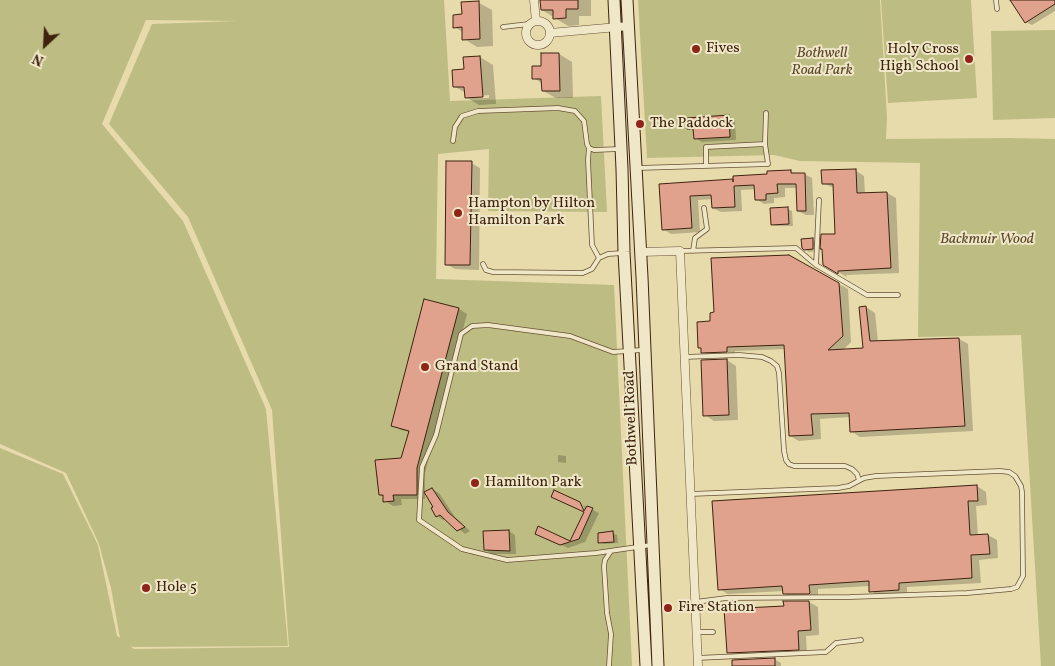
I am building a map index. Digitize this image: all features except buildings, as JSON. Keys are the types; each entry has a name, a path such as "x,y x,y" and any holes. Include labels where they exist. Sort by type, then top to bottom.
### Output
{"main road":[{"name":"Bothwell Road","path":"614,0 624,252 646,666"},
{"name":"Bothwell Road","path":"627,0 658,666"},
{"path":"622,169 636,168"},
{"path":"624,252 640,252"}],"street":[{"path":"532,23 544,23 549,29 548,40 545,43 533,44 526,36 526,32 532,23 534,0"},
{"path":"550,33 628,26"},
{"path":"640,252 680,252 698,662"}],"lane":[{"path":"996,0 996,8"},
{"path":"503,27 532,23"},
{"path":"453,141 455,127 462,116 478,112 558,108 575,110 584,121 589,148 592,246 600,258"},
{"path":"636,168 768,164 766,112"},
{"path":"706,166 706,147 766,144"},
{"path":"589,148 594,150 621,148"},
{"path":"816,265 819,200"},
{"path":"693,251 695,238 707,230 704,208"},
{"path":"680,252 796,248 816,265 867,295 898,295"},
{"path":"483,264 486,270 493,272 583,273 592,269 600,258 608,254 624,252"},
{"path":"644,350 613,352 570,336 488,325 472,326 461,334 436,435 422,467 419,520 462,549 507,560 653,544"},
{"path":"684,357 739,355 762,357 771,361 777,366 779,373 786,460 794,466 844,466 852,469 857,474 859,480"},
{"path":"690,494 838,488 876,476 1000,471 1009,472 1015,476 1022,492 1023,576 1017,586 1011,589 850,597 727,598 695,602"},
{"path":"610,666 611,634 606,613 604,566 605,560 612,550"},
{"path":"696,632 712,632"},
{"path":"698,662 826,652 836,644 861,640"}],"green space":[{"path":"0,0 444,0 450,101 601,96 607,212 488,211 489,149 438,154 436,279 614,285 632,666 0,666 0,448 63,474 98,545 117,636 120,638 111,588 99,544 66,473 0,444","holes":["146,20 237,21 152,24 109,124 188,217 272,410 289,647 134,649 130,646 288,646 266,409 183,221 102,124"]},
{"path":"638,0 880,0 887,117 886,139 1055,139 1055,666 1041,666 1021,335 918,337 920,163 800,161 774,155 647,158"},
{"path":"881,0 971,0 977,98 888,103"},
{"path":"1055,30 1055,118 993,120 991,31"}],"place":[{"name":"Fives","path":"696,49"},
{"name":"Holy Cross High School","path":"969,59"},
{"name":"The Paddock","path":"640,124"},
{"name":"Hampton by Hilton Hamilton Park","path":"458,213"},
{"name":"Grand Stand","path":"425,367"},
{"name":"Hamilton Park","path":"475,483"},
{"name":"Hole 5","path":"146,588"},
{"name":"Fire Station","path":"668,608"}],"park label":[{"name":"Bothwell Road Park","path":"822,62"},
{"name":"Backmuir Wood","path":"987,240"}]}
